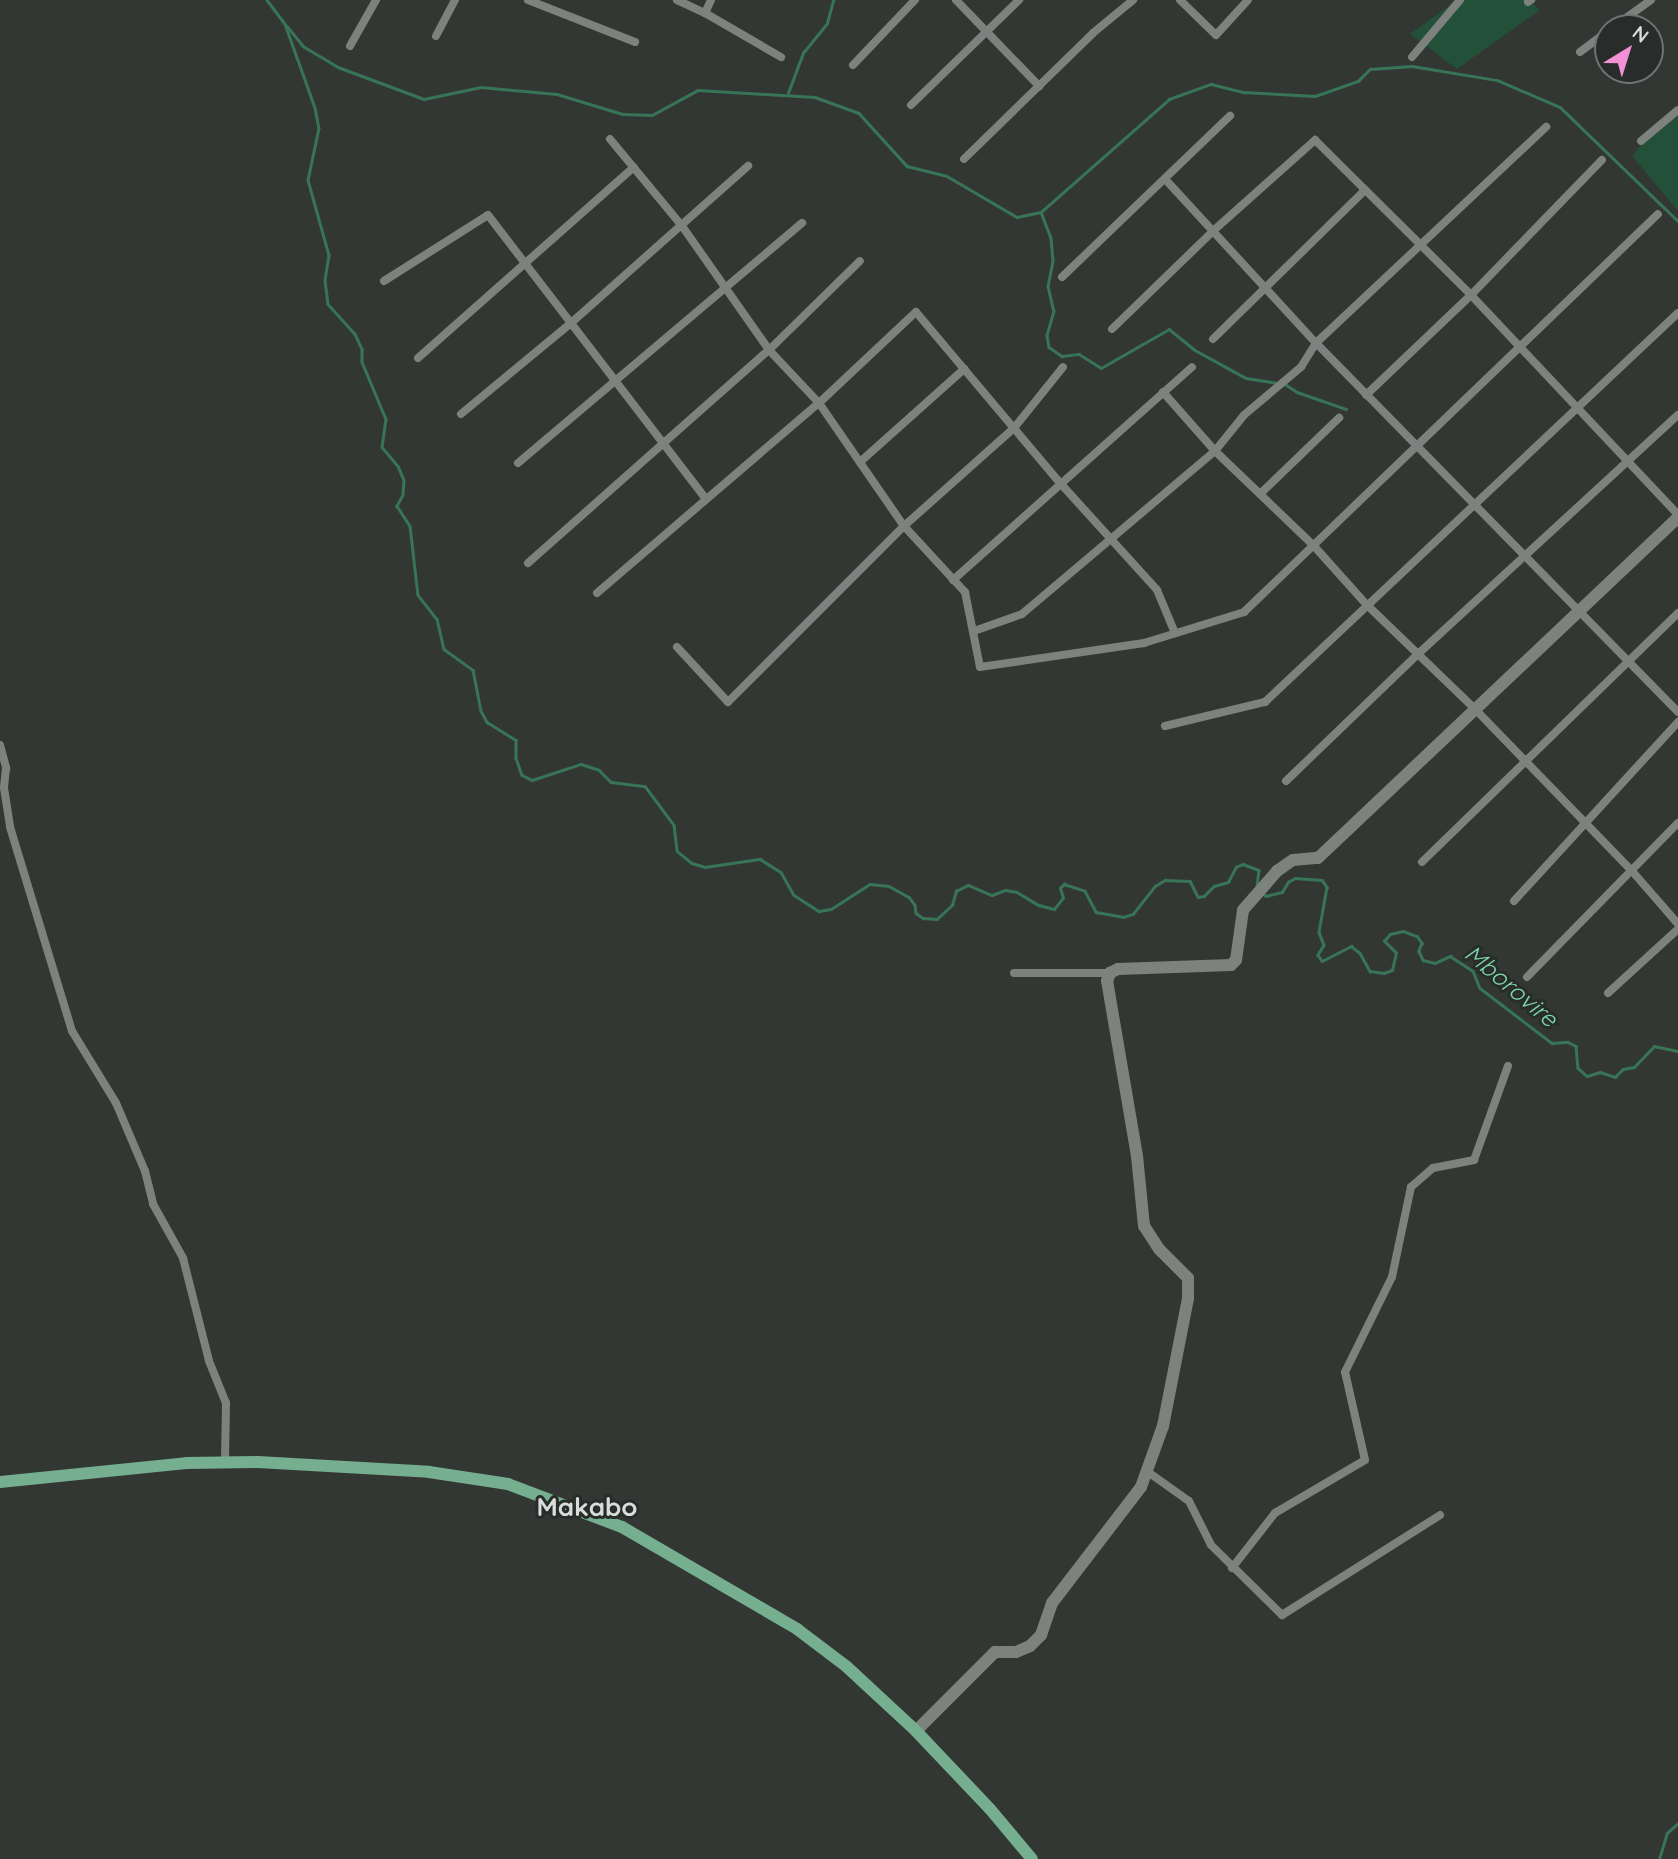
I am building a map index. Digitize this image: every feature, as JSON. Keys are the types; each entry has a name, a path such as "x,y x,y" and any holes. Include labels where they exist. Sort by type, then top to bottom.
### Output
{"main road":[{"path":"0,1482 186,1463 225,1462 429,1472 508,1484 622,1527 796,1629 847,1667 916,1731 990,1808 1032,1859"}],"street":[{"path":"350,46 376,0"},
{"path":"436,36 455,0"},
{"path":"528,0 540,2 635,43"},
{"path":"677,0 781,57"},
{"path":"705,13 711,0"},
{"path":"853,65 915,0"},
{"path":"956,0 987,29 1039,86"},
{"path":"911,105 1019,0"},
{"path":"964,159 1133,0"},
{"path":"1180,0 1216,36 1248,0"},
{"path":"1412,57 1460,0"},
{"path":"1632,14 1651,0"},
{"path":"1580,52 1594,42"},
{"path":"1641,141 1678,110"},
{"path":"1062,277 1230,116"},
{"path":"974,631 1022,614 1215,451 1244,415 1301,367 1316,343 1546,127"},
{"path":"610,139 682,226 769,350 819,403 904,526 965,592 980,667 1144,643 1244,612 1658,214"},
{"path":"1014,973 1110,973 1118,969 1231,965 1236,960 1243,909 1277,871 1293,860 1318,858 1678,516 1471,295 1315,140 1213,231 1112,329"},
{"path":"1366,395 1471,295 1602,160"},
{"path":"461,414 571,323 748,166"},
{"path":"418,358 634,167"},
{"path":"1165,180 1417,448 1678,712"},
{"path":"1213,339 1365,190"},
{"path":"384,281 488,215 665,442 706,499"},
{"path":"517,463 617,382 802,223"},
{"path":"528,563 769,350 860,261"},
{"path":"597,593 819,403 916,312 1061,484 1157,590 1175,633"},
{"path":"1164,726 1265,702 1678,313"},
{"path":"677,646 729,702 904,526 1014,428 1063,367"},
{"path":"953,580 1192,367"},
{"path":"860,462 964,369"},
{"path":"1163,393 1215,451 1314,546 1366,604 1474,708 1584,821 1632,871 1678,927 1608,993"},
{"path":"1286,781 1418,654 1678,415"},
{"path":"1260,494 1339,418"},
{"path":"1422,862 1678,613"},
{"path":"1514,901 1584,821 1678,722"},
{"path":"0,745 6,768 4,788 10,827 72,1031 116,1103 145,1171 153,1204 183,1258 209,1361 226,1403 225,1462"},
{"path":"1527,977 1678,823"},
{"path":"916,1731 995,1652 1016,1652 1030,1646 1041,1635 1052,1602 1141,1487 1163,1426 1188,1298 1188,1278 1159,1249 1144,1226 1137,1156 1107,981 1110,973"},
{"path":"1232,1568 1275,1513 1365,1460 1345,1372 1392,1277 1411,1187 1433,1168 1474,1160 1508,1066"},
{"path":"1148,1472 1189,1502 1211,1545 1282,1615 1440,1515"}],"green space":[{"path":"1457,0 1529,0 1540,10 1457,69 1410,34"},
{"path":"1678,116 1678,211 1633,157 1637,149"}],"waterway":[{"name":"Mborovire","path":"267,0 285,24 315,108 319,128 308,180 329,255 325,280 328,304 355,334 362,349 362,362 386,419 382,447 398,466 404,480 403,495 397,506 410,526 418,595 437,619 444,649 473,670 481,711 487,722 516,740 516,758 522,775 532,780 581,764 599,770 611,782 645,786 674,825 677,851 692,863 705,867 760,859 781,872 794,895 819,911 831,909 870,884 889,886 909,897 915,905 916,913 923,918 937,919 952,905 956,891 968,885 992,895 1005,890 1017,892 1039,905 1054,909 1063,898 1060,888 1064,884 1085,891 1096,912 1123,917 1133,914 1155,886 1165,880 1190,881 1198,897 1204,896 1214,886 1228,882 1236,867 1243,864 1259,870 1257,886"},
{"path":"788,93 803,53 827,23 833,0"},
{"path":"287,26 303,46 338,67 424,99 481,87 557,94 623,114 652,115 698,90 815,97 859,113 907,166 947,176 1017,217 1041,212 1169,99 1211,84 1242,92 1315,96 1358,81 1370,69 1412,66 1497,80 1560,107 1678,221"},
{"path":"1041,212 1051,238 1053,261 1048,286 1054,311 1047,335 1049,347 1062,356 1079,354 1101,368 1169,329 1195,350 1246,378 1279,383"},
{"path":"1285,384 1297,392 1346,409"},
{"name":"Mborovire","path":"1263,893 1266,896 1282,892 1288,882 1295,878 1322,880 1327,887 1319,932 1324,945 1318,955 1322,961 1351,946 1360,953 1370,971 1384,973 1392,970 1396,953 1384,941 1390,934 1403,931 1417,936 1422,943 1419,951 1423,960 1435,963 1450,956 1473,971 1480,988 1552,1043 1568,1042 1576,1046 1578,1068 1587,1076 1600,1072 1615,1077 1623,1069 1634,1067 1654,1046 1678,1051"},
{"name":"Mborovire","path":"1659,1859 1667,1833 1678,1823"}],"district":[{"name":"Makabo","path":"587,1507"}]}
